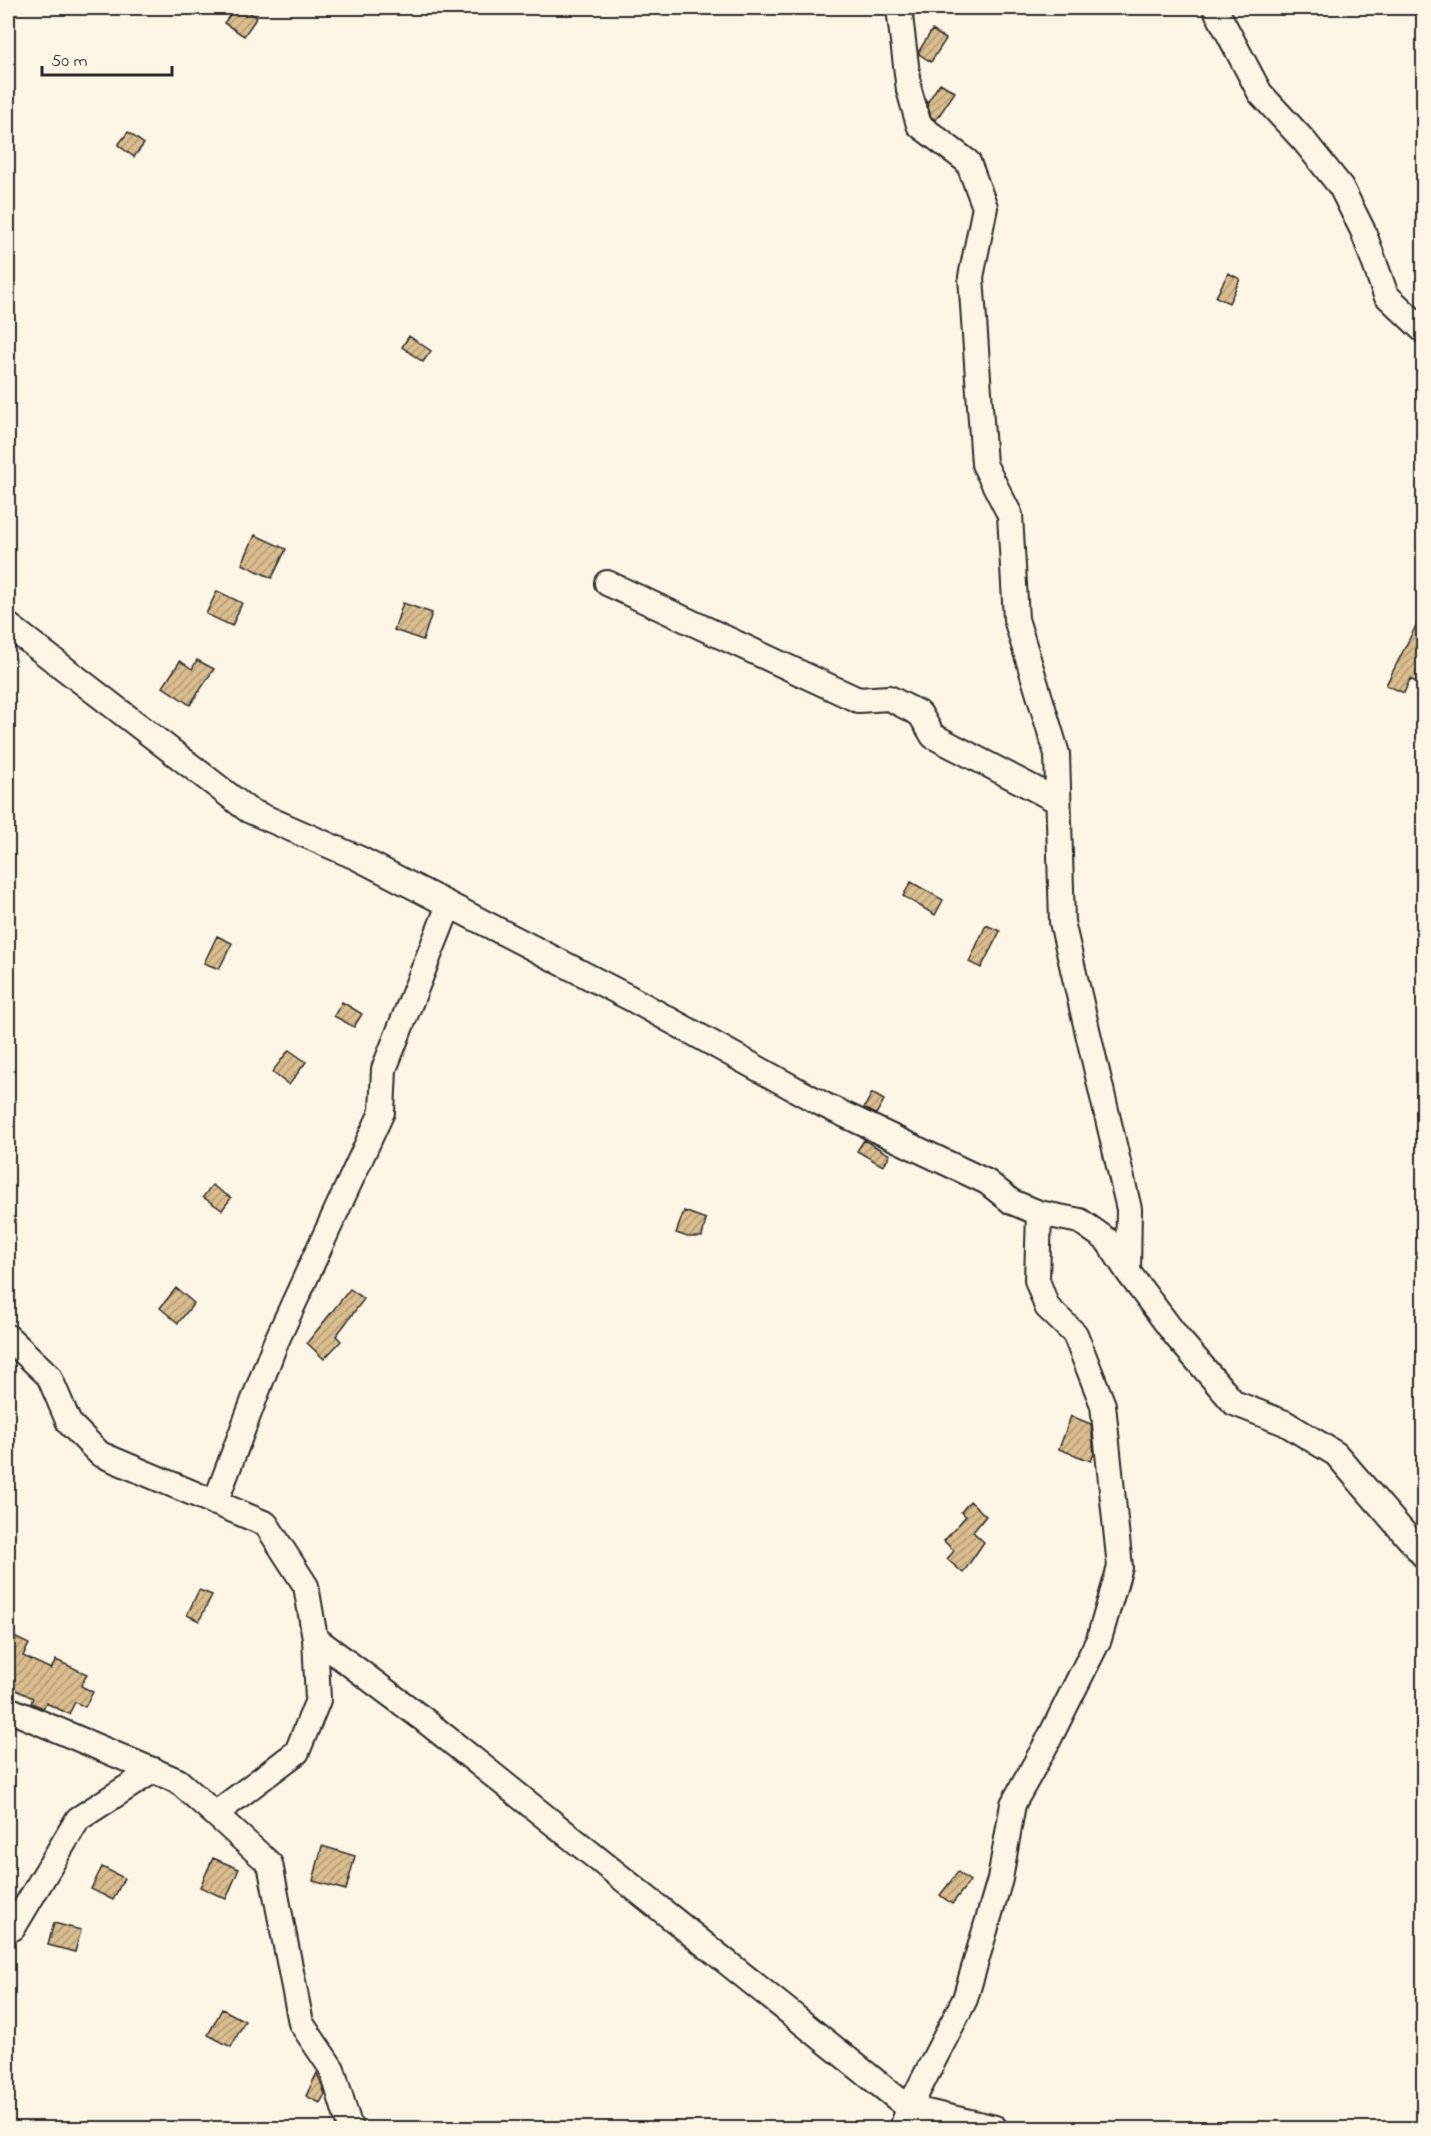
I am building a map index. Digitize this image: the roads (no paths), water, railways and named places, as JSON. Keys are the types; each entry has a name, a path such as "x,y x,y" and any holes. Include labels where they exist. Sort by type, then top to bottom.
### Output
{"street":[{"path":"899,8 909,90 919,125 968,162 985,207 971,277 984,464 1010,515 1016,619 1057,754 1062,922 1129,1209 1128,1272"},
{"path":"1215,8 1260,93 1305,142 1341,187 1363,231 1386,295 1424,331"},
{"path":"607,583 858,700 888,698 920,714 933,736 1058,801"},
{"path":"8,626 248,810 358,858 449,904 630,998 824,1105 987,1182 1012,1202 1039,1214 1080,1221 1107,1240 1177,1337 1234,1403 1285,1423 1335,1454 1424,1556"},
{"path":"215,1503 276,1344 382,1112 384,1069 449,904"},
{"path":"905,2118 964,1999 1000,1879 1013,1804 1048,1741 1099,1639 1120,1567 1103,1405 1074,1334 1047,1307 1037,1280 1039,1214"},
{"path":"8,1337 50,1376 69,1423 100,1454 266,1524 306,1586 315,1638 318,1700 297,1752 215,1814"},
{"path":"315,1638 423,1719 905,2118 986,2127"},
{"path":"8,1709 178,1781 270,1864 301,2023 332,2069 350,2128"},
{"path":"8,1930 14,1928 78,1819 154,1770"}]}
